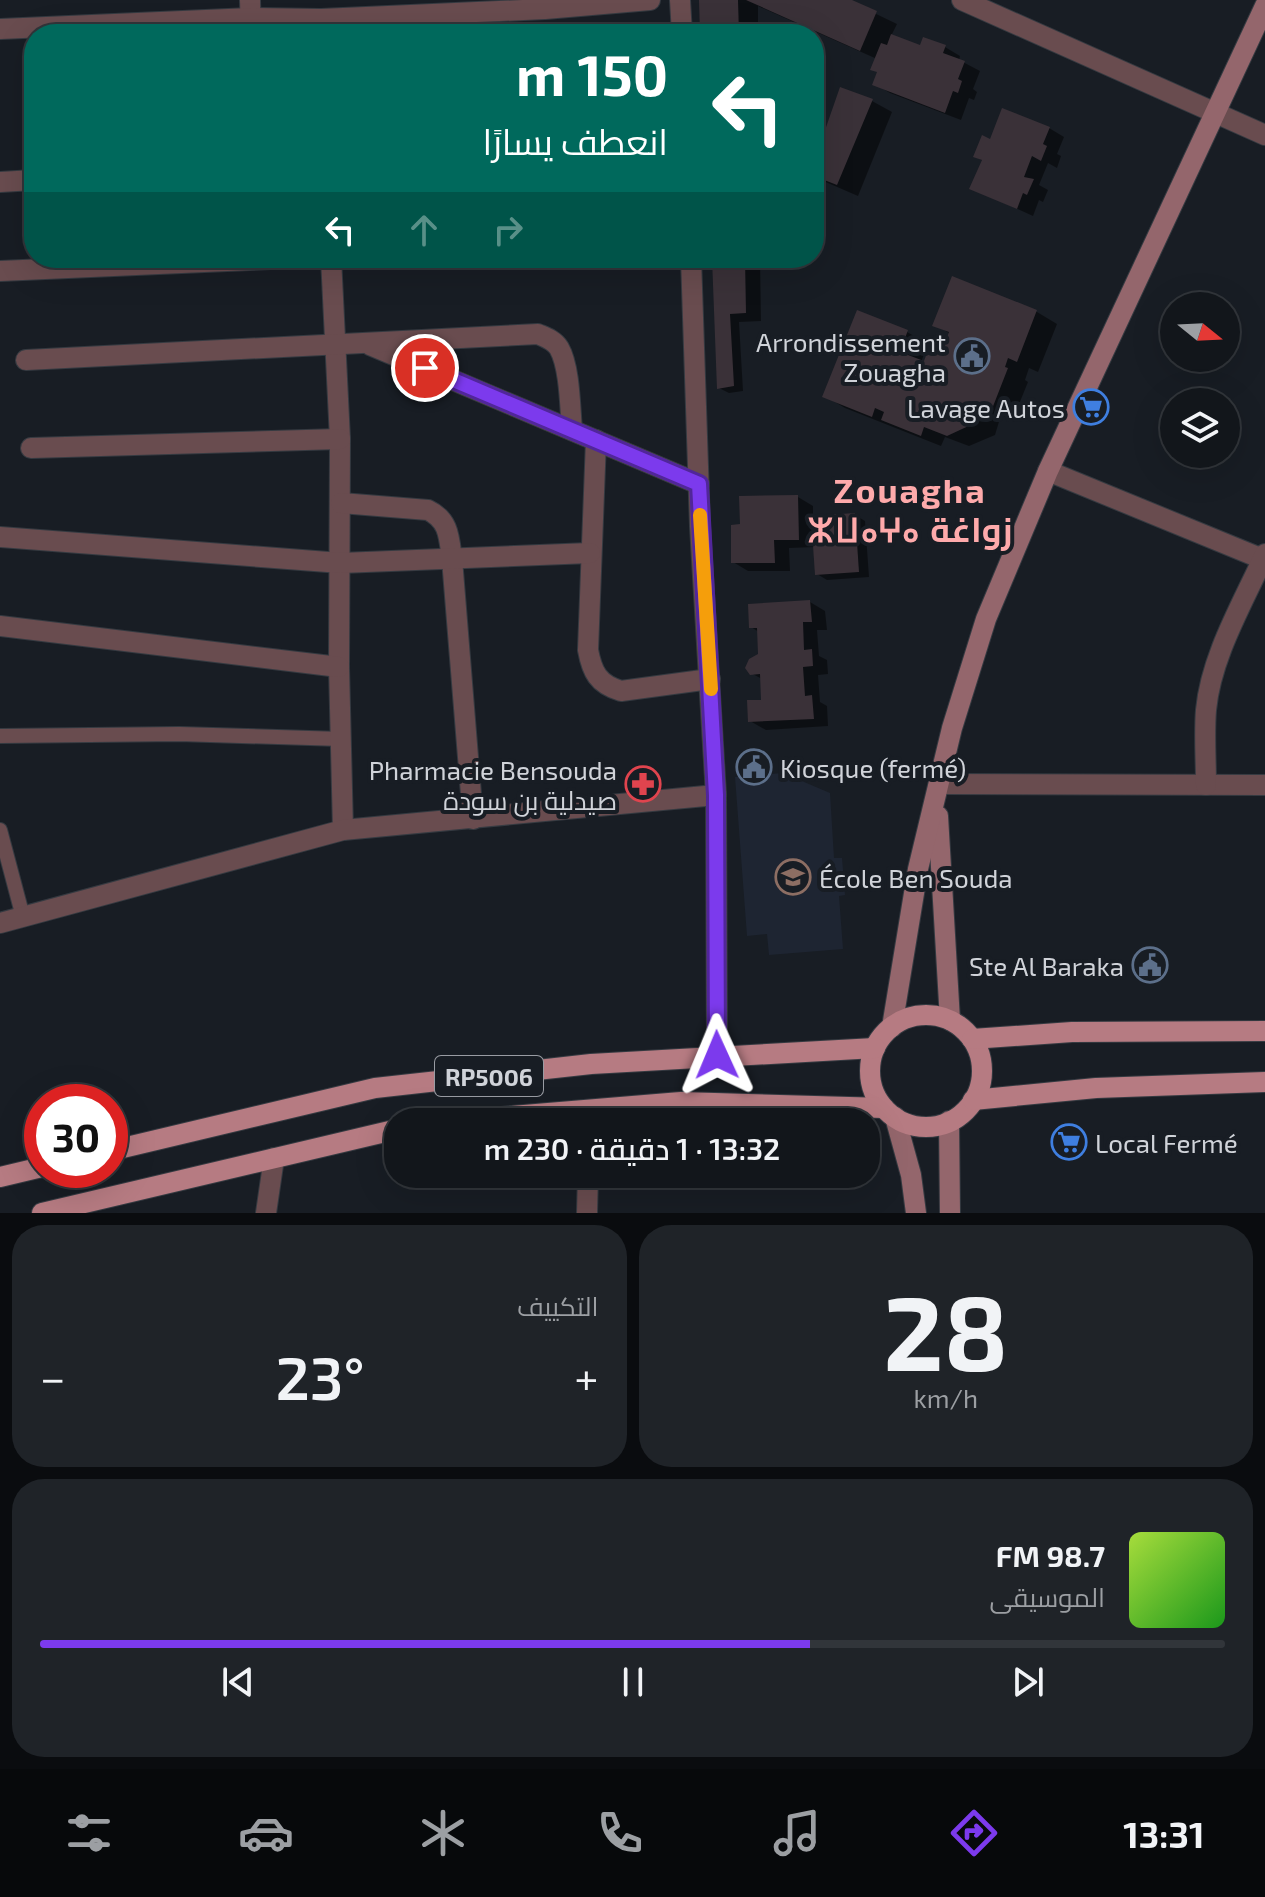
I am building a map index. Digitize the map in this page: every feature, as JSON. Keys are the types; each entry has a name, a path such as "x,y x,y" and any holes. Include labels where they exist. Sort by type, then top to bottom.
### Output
{"main road":[{"path":"892,1027 911,902 969,666 986,619 1048,471 1217,111 1259,36 1265,6"},
{"path":"938,790 950,1020"},
{"path":"916,1213 911,1175 889,1113 873,1091 870,1063 875,1048 892,1027 904,1019 922,1015 950,1020 972,1039 982,1067 973,1100 963,1113 949,1121 950,1213"},
{"path":"972,1039 1072,1032 1265,1031"},
{"name":"RP5006","path":"128,1147 375,1088 591,1064 875,1048"},
{"path":"973,1100 1096,1088 1265,1082"},
{"name":"RP5006","path":"642,1108 681,1102 794,1108"},
{"name":"RP5006","path":"880,1113 889,1113 919,1126 935,1126 949,1121"},
{"path":"42,1213 384,1132"},
{"path":"0,1177 24,1171"}],"street":[{"path":"348,24 650,0"},
{"path":"680,0 681,24"},
{"path":"962,0 1265,135"},
{"path":"105,24 251,17 306,24"},
{"path":"0,29 24,28"},
{"path":"0,182 24,181"},
{"path":"0,271 68,268"},
{"path":"331,268 340,439 339,667 343,830"},
{"path":"691,268 699,484 716,795 717,1055"},
{"path":"26,360 538,334 559,347 565,369 572,430"},
{"path":"366,343 699,484"},
{"path":"31,448 340,439"},
{"path":"596,440 588,650 592,668 598,680 609,688 621,691 710,679"},
{"path":"1048,471 1264,558 1211,683 1206,710 1206,785"},
{"path":"341,503 417,508 439,515 445,524 452,559 473,819"},
{"path":"0,537 341,563 590,553"},
{"path":"0,626 339,667"},
{"path":"938,790 1265,785"},
{"path":"0,923 343,830 716,795"},
{"path":"266,1213 274,1158"},
{"path":"587,1213 588,1188"}],"lane":[{"path":"0,736 179,734 341,739"},
{"path":"0,830 23,917"}],"shaded area":[{"name":"École Ben Souda","path":"783,773 830,793 834,858 842,858 845,895 839,896 843,949 769,955 767,934 747,936 735,777"}],"building":[{"path":"699,0 738,0 739,24 700,24"},
{"path":"746,0 852,0 877,11 860,51 824,35 824,24 800,24"},
{"path":"891,34 920,45 923,37 946,45 943,53 965,61 958,79 962,81 958,93 953,91 945,113 872,85 877,72 870,70 881,43 887,45"},
{"path":"840,87 873,99 837,185 824,180 824,133"},
{"path":"1002,108 1050,127 1043,144 1047,146 1041,161 1032,156 1024,177 1034,179 1027,195 1023,193 1017,209 969,189 982,160 973,157 982,135 990,139"},
{"path":"712,268 745,268 746,313 730,314 734,386 717,389"},
{"name":"Arrondissement Zouagha","path":"952,276 1037,310 1017,362 1008,358 1005,367 1008,368 992,409 981,405 975,423 947,436 924,427 921,436 881,420 884,412 875,408 872,417 822,397 857,310 908,330 900,352 924,361 928,350 941,355 949,332 932,326"},
{"path":"798,495 799,540 774,540 775,563 731,563 731,525 740,524 739,496"},
{"path":"855,513 859,572 815,575 811,516"},
{"path":"810,600 812,622 803,622 804,650 812,649 813,666 803,667 805,696 812,695 814,719 748,722 747,700 761,700 760,674 750,675 745,668 749,659 758,654 757,628 749,628 748,604"}],"slow traffic":[{"path":"700,515 711,689"}],"place":[{"name":"Arrondissement Zouagha","path":"972,356"},
{"name":"Lavage Autos","path":"1091,407"},
{"name":"Kiosque (fermé)","path":"754,767"},
{"name":"Pharmacie Bensouda صيدلية بن سودة","path":"643,784"},
{"name":"École Ben Souda","path":"793,877"},
{"name":"Ste Al Baraka","path":"1150,965"},
{"name":"Local Fermé","path":"1069,1142"}],"district":[{"name":"Zouagha ⵣⵡⴰⵖⴰ زواغة","path":"910,508"}],"route":[{"path":"425,368 699,484 716,795 717,1055"}]}
